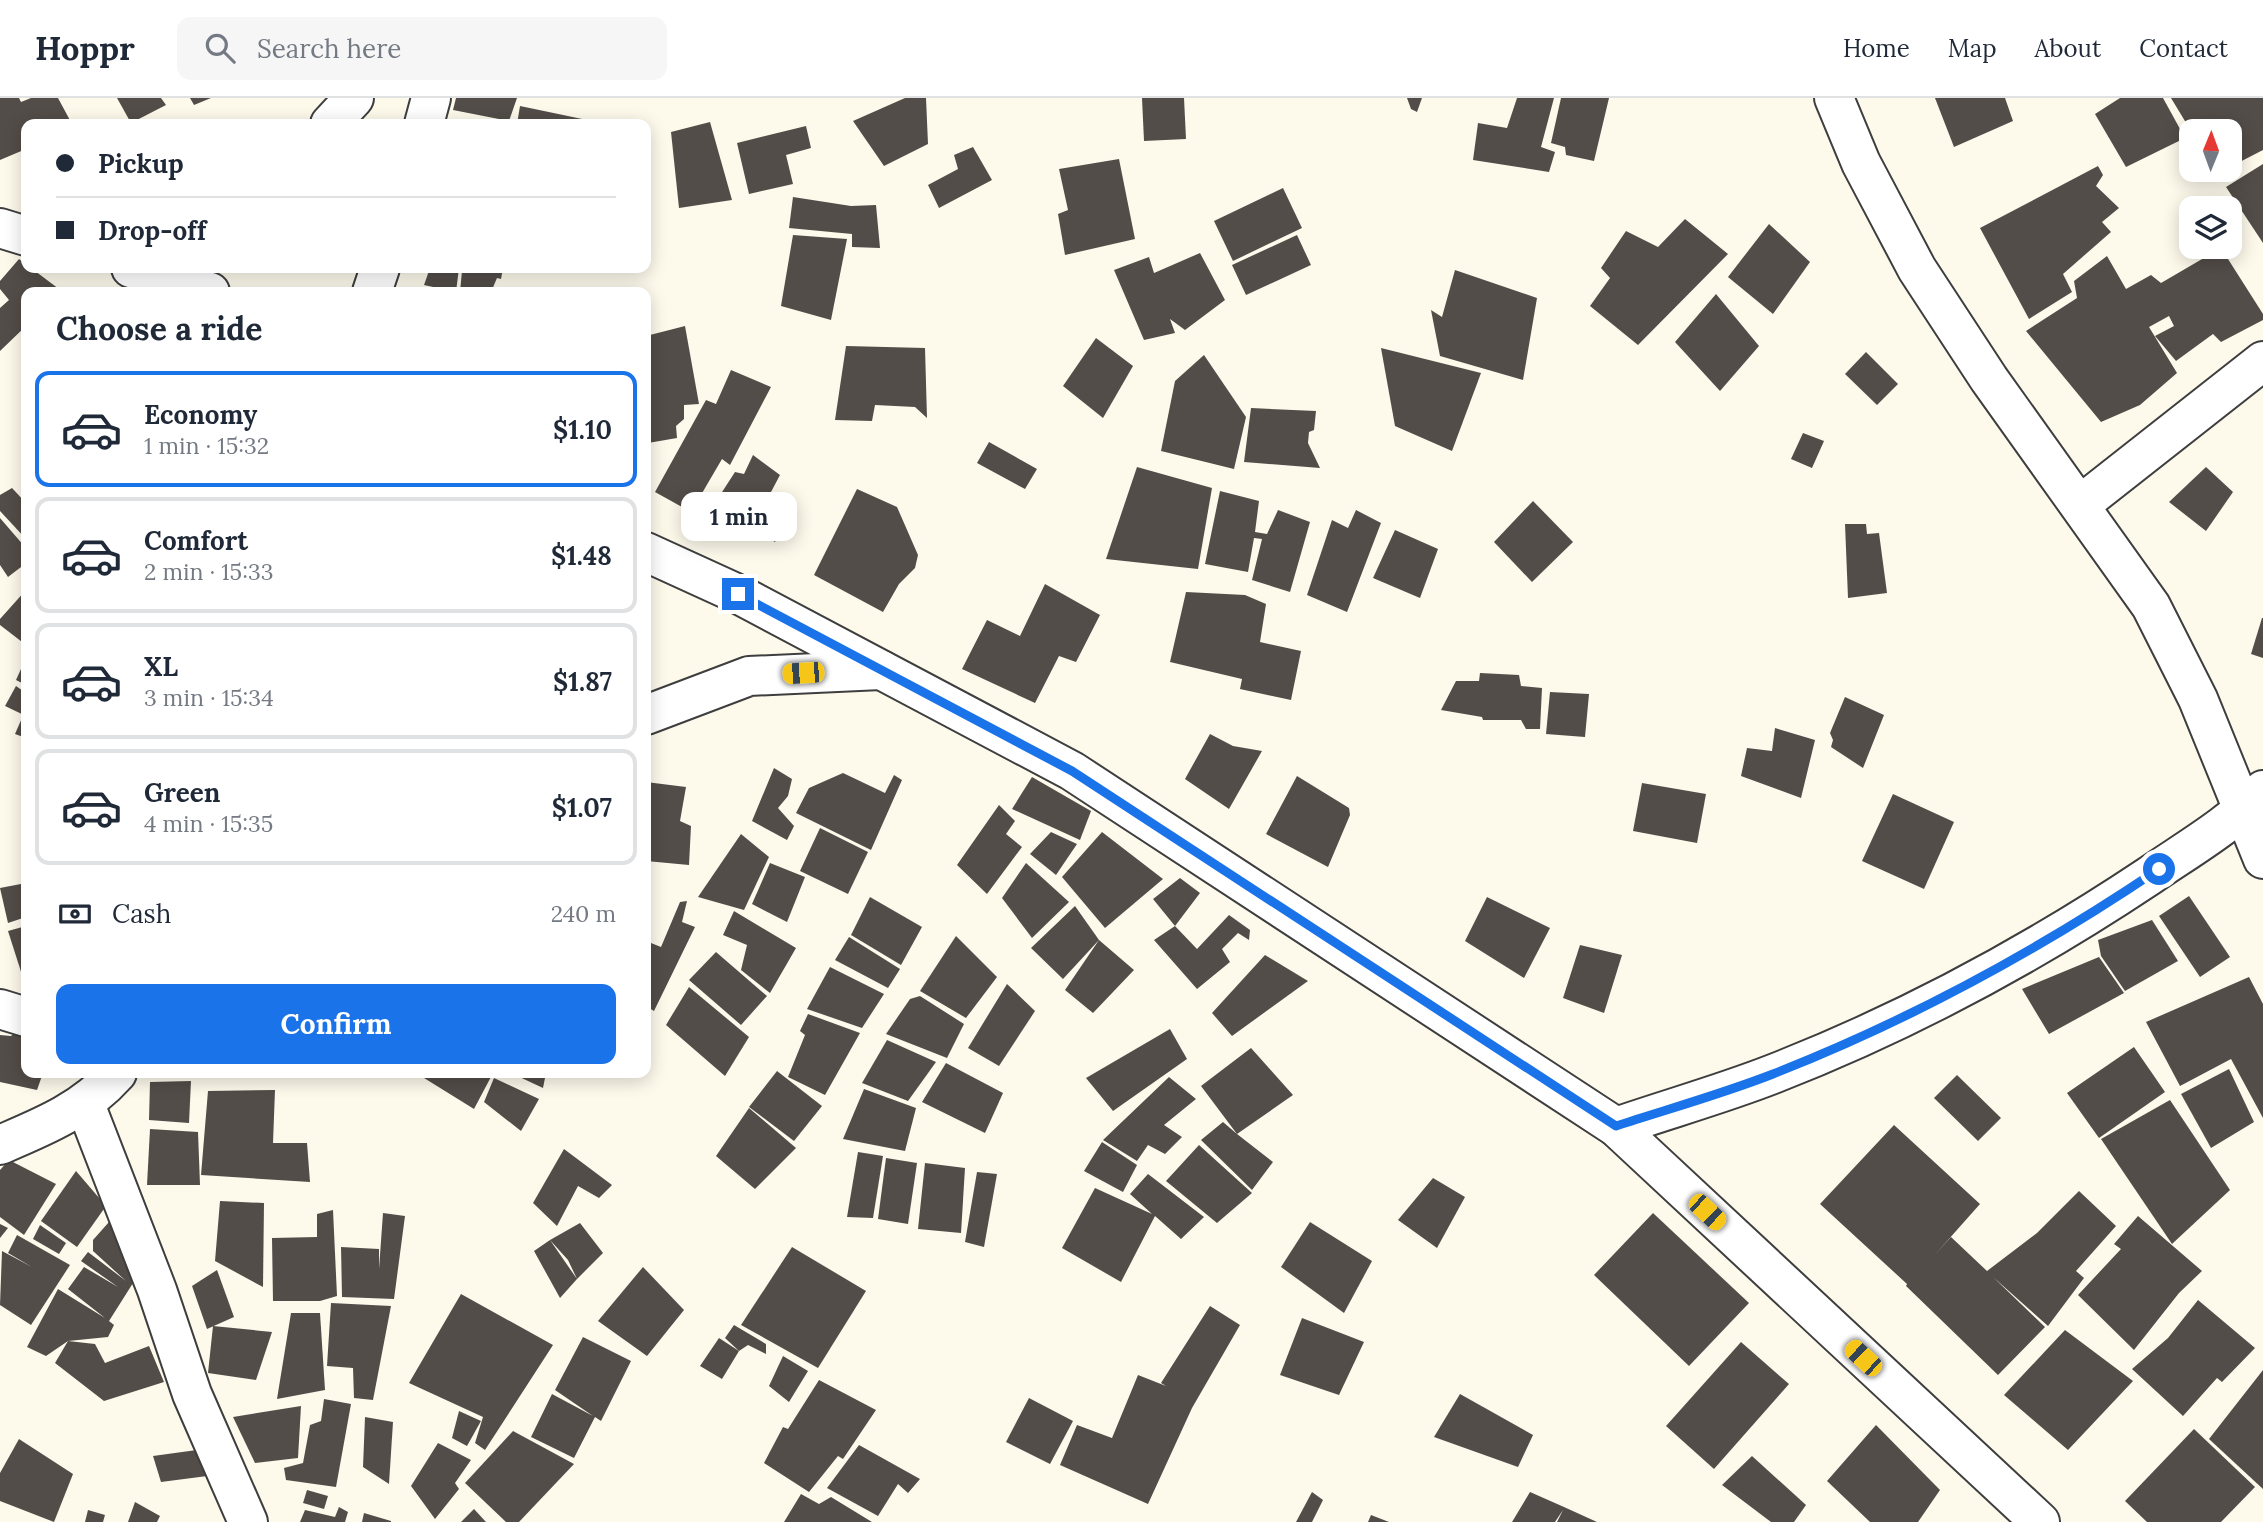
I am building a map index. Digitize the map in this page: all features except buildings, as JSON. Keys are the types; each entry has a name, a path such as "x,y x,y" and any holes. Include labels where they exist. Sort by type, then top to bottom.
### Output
{"street":[{"path":"335,119 354,98"},
{"path":"425,119 431,98"},
{"path":"1834,98 1861,163 1917,269 1989,379 2151,606 2252,801 2263,859"},
{"path":"0,228 21,234"},
{"path":"148,273 194,287"},
{"path":"2080,505 2263,361"},
{"path":"651,554 738,594 1072,771 1616,1126 2040,1522"},
{"path":"651,713 749,676 883,669"},
{"path":"1616,1126 1772,1075 1996,969 2118,897 2252,801"},
{"path":"0,1009 21,1015"},
{"path":"0,1145 67,1116 85,1104 112,1078"},
{"path":"85,1104 163,1308 192,1394 248,1522"}],"route":[{"path":"738,594 1072,771 1616,1126 1772,1075 1882,1026 1996,969 2118,897 2159,869"}]}
